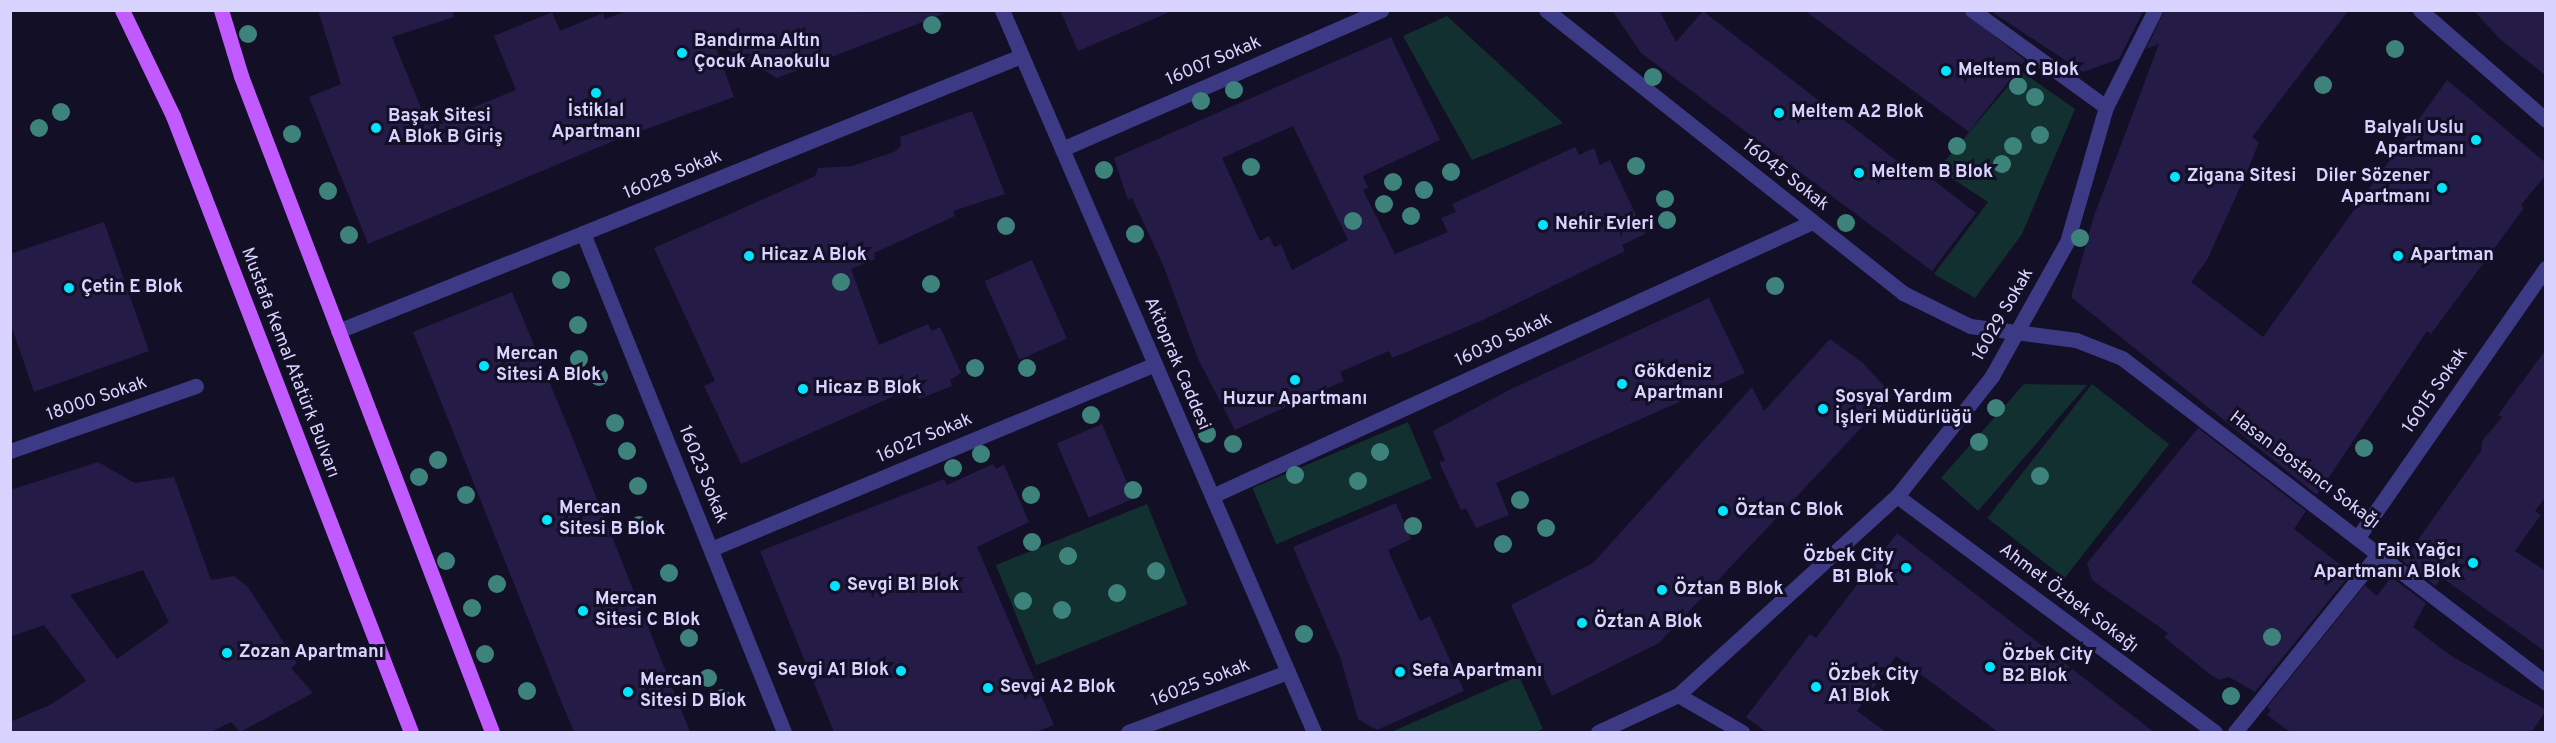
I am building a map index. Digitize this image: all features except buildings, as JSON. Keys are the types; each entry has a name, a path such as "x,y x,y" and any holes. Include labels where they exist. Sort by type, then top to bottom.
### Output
{"main road":[{"name":"Mustafa Kemal Atatürk Bulvarı","path":"122,10 172,116 411,732"},
{"path":"221,10 244,86 492,732"}],"street":[{"name":"Aktoprak Caddesi","path":"1002,10 1314,732"},
{"name":"16007 Sokak","path":"1062,149 1381,10"},
{"name":"16045 Sokak","path":"1546,10 1812,222 1925,307 1970,326 2018,335"},
{"path":"1972,10 2106,107"},
{"name":"16029 Sokak","path":"1598,732 1678,695 1897,496 2018,335 2067,242 2106,107 2155,10"},
{"path":"2420,10 2546,120"},
{"name":"16028 Sokak","path":"338,331 1022,56"},
{"name":"16030 Sokak","path":"1212,496 1812,222"},
{"name":"16023 Sokak","path":"583,233 784,732"},
{"name":"16015 Sokak","path":"2358,537 2546,268"},
{"name":"Hasan Bostancı Sokağı","path":"2018,335 2076,340 2122,358 2546,683"},
{"name":"16027 Sokak","path":"711,549 1155,364"},
{"name":"18000 Sokak","path":"10,451 196,386"},
{"name":"Ahmet Özbek Sokağı","path":"1897,496 2215,732"},
{"path":"2235,732 2379,553"},
{"name":"16025 Sokak","path":"1128,732 1288,672"},
{"path":"1678,695 1742,732"}],"green space":[{"path":"1447,16 1563,123 1472,160 1403,36"},
{"path":"2021,71 2075,109 2022,234 1975,298 1934,274 1988,202 1938,169"},
{"path":"2024,384 2087,385 1978,511 1941,478"},
{"path":"2092,384 2169,444 2065,578 1987,518"},
{"path":"1408,422 1432,478 1276,544 1252,488"},
{"path":"1147,504 1187,604 1036,665 996,565"},
{"path":"1519,676 1543,729 1535,732 1391,732"}],"place":[{"name":"Bandırma Altın Çocuk Anaokulu","path":"682,53"},
{"name":"Meltem C Blok","path":"1946,71"},
{"name":"İstiklal Apartmanı","path":"596,93"},
{"name":"Meltem A2 Blok","path":"1779,113"},
{"name":"Başak Sitesi A Blok B Giriş","path":"376,128"},
{"name":"Balyalı Uslu Apartmanı","path":"2476,140"},
{"name":"Meltem B Blok","path":"1859,173"},
{"name":"Zigana Sitesi","path":"2175,177"},
{"name":"Diler Sözener Apartmanı","path":"2442,188"},
{"name":"Nehir Evleri","path":"1543,225"},
{"name":"Hicaz A Blok","path":"749,256"},
{"name":"Apartman","path":"2398,256"},
{"name":"Çetin E Blok","path":"69,288"},
{"name":"Mercan Sitesi A Blok","path":"484,366"},
{"name":"Huzur Apartmanı","path":"1295,380"},
{"name":"Gökdeniz Apartmanı","path":"1622,384"},
{"name":"Hicaz B Blok","path":"803,389"},
{"name":"Sosyal Yardım İşleri Müdürlüğü","path":"1823,409"},
{"name":"Öztan C Blok","path":"1723,511"},
{"name":"Mercan Sitesi B Blok","path":"547,520"},
{"name":"Faik Yağcı Apartmanı A Blok","path":"2473,563"},
{"name":"Özbek City B1 Blok","path":"1906,568"},
{"name":"Sevgi B1 Blok","path":"835,586"},
{"name":"Öztan B Blok","path":"1662,590"},
{"name":"Mercan Sitesi C Blok","path":"583,611"},
{"name":"Öztan A Blok","path":"1582,623"},
{"name":"Zozan Apartmanı","path":"227,653"},
{"name":"Özbek City B2 Blok","path":"1990,667"},
{"name":"Sevgi A1 Blok","path":"901,671"},
{"name":"Sefa Apartmanı","path":"1400,672"},
{"name":"Özbek City A1 Blok","path":"1816,687"},
{"name":"Sevgi A2 Blok","path":"988,688"},
{"name":"Mercan Sitesi D Blok","path":"628,692"}]}
